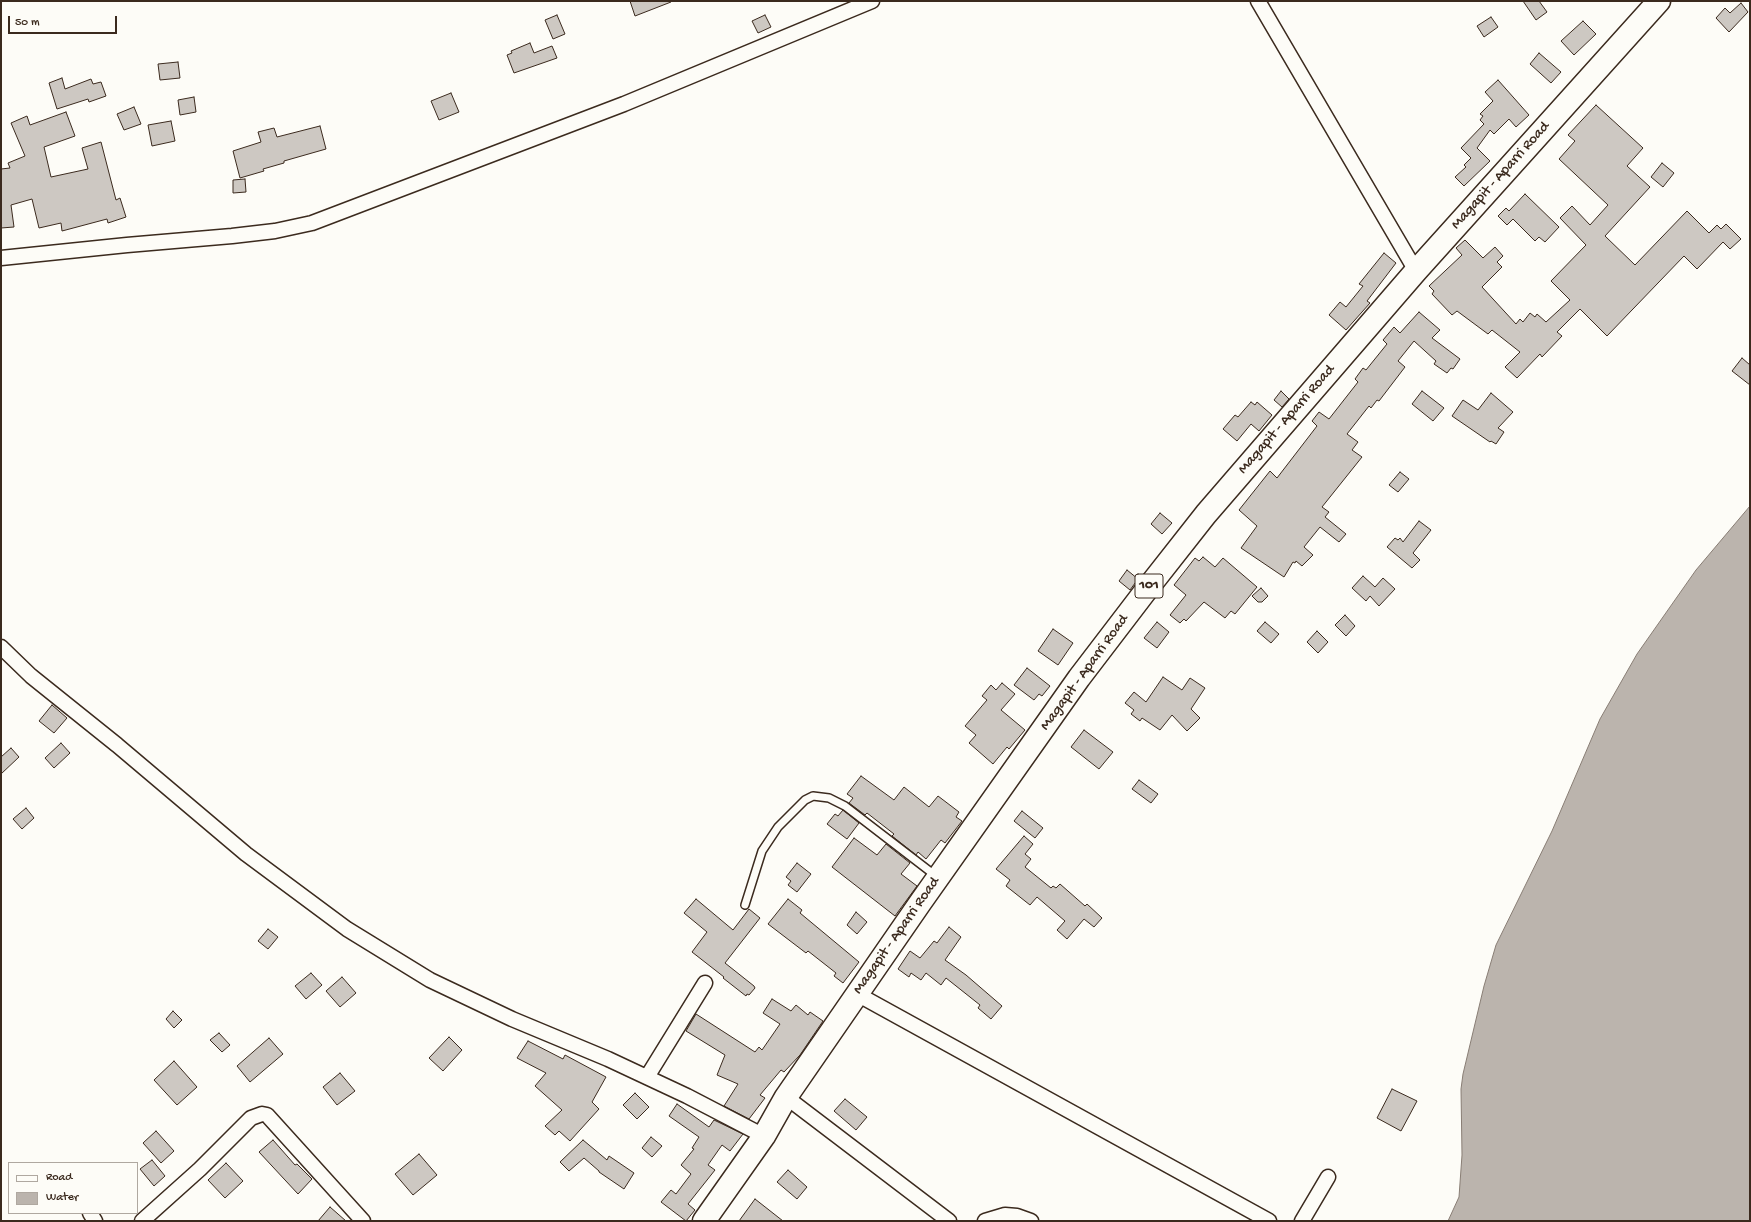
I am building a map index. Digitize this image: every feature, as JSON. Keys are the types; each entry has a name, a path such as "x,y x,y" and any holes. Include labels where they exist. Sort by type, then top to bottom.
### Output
{"main road":[{"name":"Magapit - Aparri Road","path":"704,1221 764,1136 786,1097 937,878 1079,678 1206,514 1416,271 1659,1"}],"street":[{"path":"1,258 232,236 275,231 312,223 624,104 872,1"},
{"path":"1258,1 1416,271"},
{"path":"1,648 32,676 123,750 246,854 347,929 430,980 512,1019 647,1077 764,1136"},
{"path":"647,1077 705,983"},
{"path":"857,994 1269,1221"},
{"path":"786,1097 949,1221"},
{"path":"142,1221 200,1169 251,1118 262,1114 267,1115 362,1221"},
{"path":"1302,1221 1328,1176"},
{"path":"985,1221 1005,1215 1017,1216 1031,1221"}],"lane":[{"path":"745,905 762,851 778,827 805,800 813,796 829,798 845,806 937,878"}],"water":[{"path":"1750,506 1750,1221 1448,1221 1459,1197 1462,1155 1461,1089 1463,1074 1484,986 1496,945 1552,831 1600,719 1637,654 1696,570"}],"building":[{"path":"630,1 670,1 671,2 635,16"},
{"path":"1523,1 1539,1 1547,12 1536,20"},
{"path":"1741,3 1748,12 1729,32 1716,18 1725,8 1730,13"},
{"path":"557,15 565,34 553,39 545,20"},
{"path":"765,15 771,27 758,33 752,21"},
{"path":"1491,17 1498,27 1484,37 1477,26"},
{"path":"1583,21 1596,34 1574,55 1561,41"},
{"path":"530,43 534,53 552,46 557,58 514,73 507,55 512,53 511,51"},
{"path":"1539,53 1561,72 1551,83 1530,64"},
{"path":"178,62 180,78 160,80 158,64"},
{"path":"62,78 65,89 91,79 93,84 101,82 106,96 89,102 88,99 57,109 49,83"},
{"path":"1498,80 1529,115 1516,127 1509,119 1494,134 1490,130 1477,148 1490,161 1464,186 1455,177 1466,167 1464,165 1471,158 1461,148 1484,124 1480,120 1483,116 1480,114 1493,101 1485,92"},
{"path":"451,93 459,112 439,120 431,101"},
{"path":"194,97 196,112 180,115 178,100"},
{"path":"1596,105 1643,148 1627,166 1650,187 1605,236 1635,265 1687,211 1709,233 1717,225 1721,229 1726,224 1741,239 1730,249 1723,242 1697,269 1684,256 1607,336 1580,309 1557,332 1562,336 1542,357 1540,354 1517,378 1505,367 1520,352 1492,330 1488,334 1457,311 1452,315 1432,294 1434,291 1429,286 1462,255 1456,248 1465,240 1483,258 1495,247 1503,256 1497,262 1502,267 1482,287 1516,324 1520,319 1523,322 1530,313 1535,317 1537,314 1546,322 1570,300 1551,281 1586,245 1560,218 1572,206 1590,225 1608,205 1559,159 1575,141 1568,135"},
{"path":"134,107 141,124 124,130 117,114"},
{"path":"66,112 75,136 44,147 51,177 88,169 82,148 101,142 116,200 120,198 126,217 108,223 107,219 62,231 61,223 39,228 32,199 11,205 14,227 1,228 1,169 10,168 8,163 25,156 11,123 27,116 30,125"},
{"path":"171,121 175,141 152,146 148,125"},
{"path":"320,126 326,149 284,161 284,163 263,169 264,171 240,178 233,151 261,142 258,132 274,128 277,137"},
{"path":"1662,163 1674,173 1663,187 1651,177"},
{"path":"245,179 246,192 233,193 233,180"},
{"path":"1525,194 1559,227 1545,242 1539,237 1535,241 1513,219 1507,225 1498,216 1506,208 1509,211"},
{"path":"1384,253 1396,263 1367,301 1370,303 1346,330 1329,315 1340,302 1346,307 1363,286 1359,284"},
{"path":"1419,312 1440,330 1432,338 1460,359 1453,369 1451,368 1447,373 1434,364 1436,361 1414,341 1398,361 1405,367 1379,401 1377,400 1371,408 1369,406 1347,434 1358,442 1352,450 1362,457 1322,507 1329,512 1325,517 1346,534 1339,542 1320,527 1304,547 1313,555 1302,566 1296,561 1295,563 1293,562 1284,577 1241,548 1257,526 1239,510 1270,471 1277,478 1317,426 1312,421 1319,412 1329,419 1358,382 1355,379 1363,368 1366,370 1387,344 1383,340 1394,327 1400,333"},
{"path":"1742,358 1750,365 1750,385 1732,371"},
{"path":"1281,391 1289,399 1282,407 1274,400"},
{"path":"1422,391 1444,408 1433,421 1412,404"},
{"path":"1491,393 1513,412 1498,428 1504,432 1496,444 1491,441 1490,442 1452,416 1463,400 1478,410"},
{"path":"1251,402 1255,405 1257,402 1272,415 1259,431 1251,424 1237,441 1223,429 1235,415 1238,417"},
{"path":"1400,472 1409,479 1398,492 1389,485"},
{"path":"1160,513 1172,523 1162,534 1151,524"},
{"path":"1419,521 1431,530 1413,553 1420,560 1412,568 1387,547 1395,538 1398,540 1400,538 1403,542"},
{"path":"1203,557 1215,567 1223,558 1257,587 1235,614 1231,611 1225,618 1204,602 1186,621 1184,619 1180,623 1170,615 1186,595 1174,585 1195,558 1199,561"},
{"path":"1127,570 1138,579 1130,590 1119,581"},
{"path":"1363,576 1375,587 1383,578 1395,589 1379,606 1370,596 1366,601 1352,588"},
{"path":"1261,588 1268,596 1262,602 1258,602 1252,596"},
{"path":"1345,615 1355,626 1346,636 1335,625"},
{"path":"1157,622 1169,632 1157,648 1144,638"},
{"path":"1265,622 1279,634 1271,643 1257,631"},
{"path":"1053,629 1073,643 1058,665 1038,651"},
{"path":"1317,631 1328,642 1318,653 1307,642"},
{"path":"1027,668 1050,686 1042,696 1039,694 1034,700 1014,685"},
{"path":"1163,677 1182,690 1190,678 1205,688 1191,709 1200,718 1187,731 1172,715 1160,730 1142,718 1140,721 1131,714 1134,710 1125,703 1134,692 1146,702"},
{"path":"1002,683 1015,694 1001,710 1025,730 1009,749 1007,747 993,764 969,743 976,735 965,726 987,700 982,696 991,685 996,690"},
{"path":"52,705 67,718 54,733 39,721"},
{"path":"1084,730 1113,752 1099,769 1071,747"},
{"path":"61,743 70,753 54,768 45,758"},
{"path":"11,748 19,757 1,774 1,757"},
{"path":"861,776 894,800 904,787 929,807 938,796 959,812 956,817 962,821 945,843 941,840 926,859 918,852 916,855 892,836 894,834 867,813 865,815 849,803 853,798 847,794"},
{"path":"1139,780 1158,794 1151,803 1132,789"},
{"path":"26,808 34,818 22,829 13,819"},
{"path":"843,810 859,823 847,839 827,824 835,814 838,816"},
{"path":"1022,811 1043,828 1035,838 1014,821"},
{"path":"1024,836 1033,844 1025,854 1031,859 1025,867 1051,888 1053,886 1056,888 1060,884 1085,906 1087,904 1102,918 1094,927 1084,919 1067,939 1057,930 1065,921 1037,897 1030,905 1006,886 1010,880 996,869"},
{"path":"854,838 877,855 886,844 910,863 901,874 917,886 895,916 832,867"},
{"path":"797,863 811,874 797,892 788,885 791,881 786,877"},
{"path":"696,899 733,930 749,909 760,918 725,963 754,986 755,988 749,995 747,994 746,996 692,952 707,932 684,913"},
{"path":"788,899 802,910 800,913 859,962 843,983 834,976 836,973 808,951 806,953 768,924"},
{"path":"856,912 867,922 857,934 847,925"},
{"path":"949,927 961,937 945,960 966,975 1002,1006 991,1019 978,1008 980,1005 946,978 941,985 926,973 921,980 911,973 909,977 898,969 910,951 920,958 934,941 937,943"},
{"path":"268,929 278,937 268,949 258,941"},
{"path":"311,973 322,985 306,999 295,986"},
{"path":"342,977 356,993 340,1007 326,991"},
{"path":"772,999 791,1011 796,1005 808,1015 810,1012 823,1021 800,1055 784,1072 781,1070 760,1095 765,1098 749,1119 724,1106 738,1084 717,1075 725,1055 686,1031 696,1014 755,1052 759,1047 762,1050 780,1024 763,1013"},
{"path":"173,1011 182,1020 174,1028 166,1019"},
{"path":"219,1033 230,1045 222,1052 210,1040"},
{"path":"449,1037 462,1050 443,1071 429,1058"},
{"path":"269,1038 283,1054 250,1082 237,1066"},
{"path":"528,1041 563,1059 565,1055 606,1077 592,1102 599,1109 570,1141 559,1131 555,1135 545,1126 562,1110 535,1086 546,1073 517,1058"},
{"path":"174,1061 197,1087 177,1105 154,1080"},
{"path":"340,1073 355,1091 337,1105 323,1087"},
{"path":"1392,1089 1417,1101 1401,1131 1377,1118"},
{"path":"635,1093 649,1107 637,1119 623,1105"},
{"path":"845,1099 867,1117 856,1130 834,1111"},
{"path":"677,1104 709,1127 714,1120 743,1134 730,1151 722,1145 708,1165 715,1170 688,1204 695,1210 686,1221 661,1202 671,1190 676,1194 691,1174 681,1165 694,1149 692,1148 699,1137 669,1116"},
{"path":"156,1131 174,1151 161,1163 143,1143"},
{"path":"651,1137 662,1146 652,1157 642,1148"},
{"path":"273,1140 295,1165 297,1164 312,1179 298,1194 259,1152"},
{"path":"583,1140 607,1160 609,1156 634,1173 624,1189 599,1172 584,1158 569,1171 560,1162"},
{"path":"419,1154 437,1175 413,1195 395,1174"},
{"path":"152,1160 165,1176 154,1186 140,1169"},
{"path":"226,1163 243,1181 225,1198 208,1180"},
{"path":"788,1170 807,1187 797,1199 777,1182"},
{"path":"755,1199 783,1221 739,1221"},
{"path":"330,1207 346,1221 318,1221"}]}
